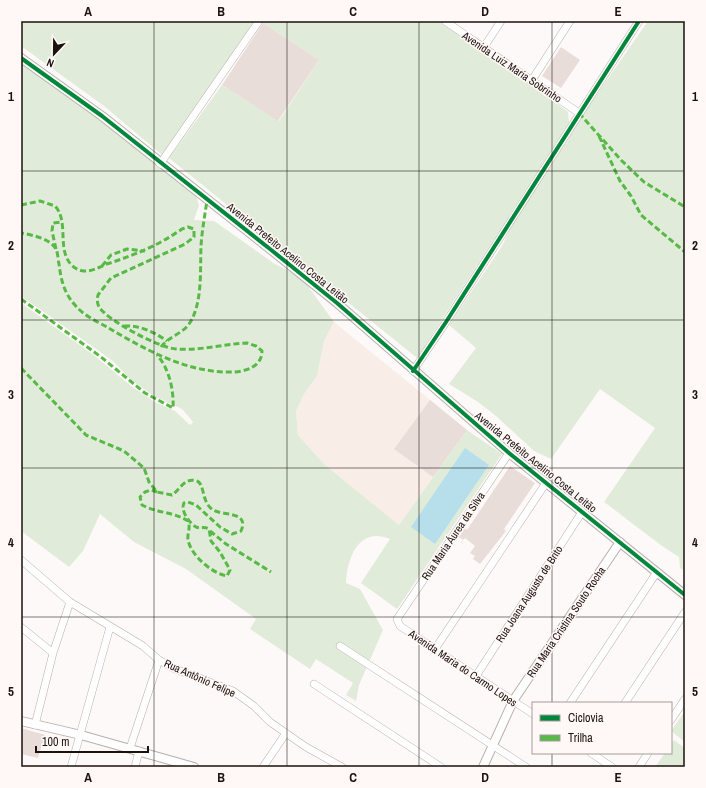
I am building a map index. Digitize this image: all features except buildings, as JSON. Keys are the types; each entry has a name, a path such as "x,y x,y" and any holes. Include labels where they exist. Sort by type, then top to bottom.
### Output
{"street":[{"path":"160,164 259,21"},
{"name":"Avenida Luiz Maria Sobrinho","path":"445,21 579,113"},
{"path":"484,47 501,21"},
{"path":"532,80 570,21"},
{"path":"413,370 446,322 639,21"},
{"name":"Avenida Prefeito Acelino Costa Leitão","path":"21,58 102,116 160,164 337,303 509,453 685,595"},
{"name":"Rua Maria Áurea da Silva","path":"397,619 509,453"},
{"path":"434,649 546,483"},
{"name":"Rua Joana Augusto de Brito","path":"476,676 582,512"},
{"name":"Rua Maria Cristina Souto Rocha","path":"482,767 513,701 620,542"},
{"name":"Rua Antônio Felipe","path":"21,560 70,602 143,646 159,660 173,668 233,691 286,733 342,767"},
{"path":"571,702 657,572"},
{"path":"35,725 53,653 70,602"},
{"path":"626,702 685,612"},
{"name":"Avenida Maria do Carmo Lopes","path":"397,619 400,626 532,713"},
{"path":"21,627 53,653"},
{"path":"72,767 110,627"},
{"path":"340,646 526,767"},
{"path":"130,748 159,660"},
{"path":"314,684 441,767"},
{"path":"672,718 685,699"},
{"path":"21,721 130,748 194,767"},
{"path":"263,767 286,733"},
{"path":"135,767 139,751"},
{"path":"593,754 612,767"},
{"path":"639,767 647,754"}],"shaded area":[{"path":"334,322 467,430 399,525 324,464 298,435 296,411 304,394 317,376 324,341"}],"green space":[{"path":"21,21 254,21 162,155 104,106 21,46"},
{"path":"264,21 438,21 511,69 568,112 569,123 417,358 169,158 222,85 279,121 319,60 263,23"},
{"path":"648,21 685,21 685,571 680,568 679,557 604,502 655,428 600,389 551,459 534,451 496,416 478,402 449,384 476,348 449,325 502,246 509,231 551,163 567,142 577,123"},
{"path":"21,59 53,81 195,193 199,205 194,220 214,221 275,264 303,277 334,322 324,341 317,376 304,394 296,411 298,435 324,464 399,525 467,430 502,454 397,609 361,583 390,539 379,536 370,537 357,547 352,555 346,583 360,589 383,630 359,685 356,701 346,695 353,683 316,659 310,669 250,629 256,619 186,569 134,542 100,514 83,551 69,567 21,531 21,303 95,356 131,386 155,402 175,411 190,425 193,422 182,409 154,396 131,380 113,361 21,296"},
{"path":"685,711 685,742 672,732"},
{"path":"674,740 685,748 685,762 682,767 655,767 664,754 672,754 672,743"}],"water":[{"path":"465,448 489,465 435,544 411,527"}],"marked path":[{"path":"579,113 621,160 644,182 685,207"},
{"path":"599,136 620,181 631,196 641,215 685,252"},
{"path":"161,347 189,324 197,306 200,286 201,240 207,200"},
{"path":"21,205 40,201 55,206 61,217 63,244 67,259 75,268 84,271 94,269 139,253 165,240 182,229 188,227 194,229 194,237 185,244 111,278 98,295 97,301 99,307 104,313 123,326 158,344 176,349 194,349 247,343 256,346 262,351 259,361 256,365 247,370 231,372 215,371 182,364 136,343 90,318 78,309 68,296 64,286 56,249 45,240 21,233"},
{"path":"56,249 52,231 53,223 61,222"},
{"path":"102,266 111,255 127,249 145,251"},
{"path":"21,299 101,357 145,393 173,408 173,394 168,373 157,355"},
{"path":"124,326 147,330 167,341"},
{"path":"21,368 86,435 124,451 144,468 149,482 157,492 172,495 185,482 193,480 197,481 201,486 209,507 217,512 234,515 242,520 243,525 241,531 232,534 220,527 196,505 188,502 184,503 183,506 184,513 193,525 198,528 209,529 211,541 220,552 230,570 227,576 208,567 193,552 188,540 188,521 142,505 140,497 145,492 151,490 157,492"},
{"path":"210,531 226,544 271,572"}],"cycle path":[{"path":"413,371 639,21"},
{"path":"21,58 102,116 337,303 509,453 685,595"}]}
